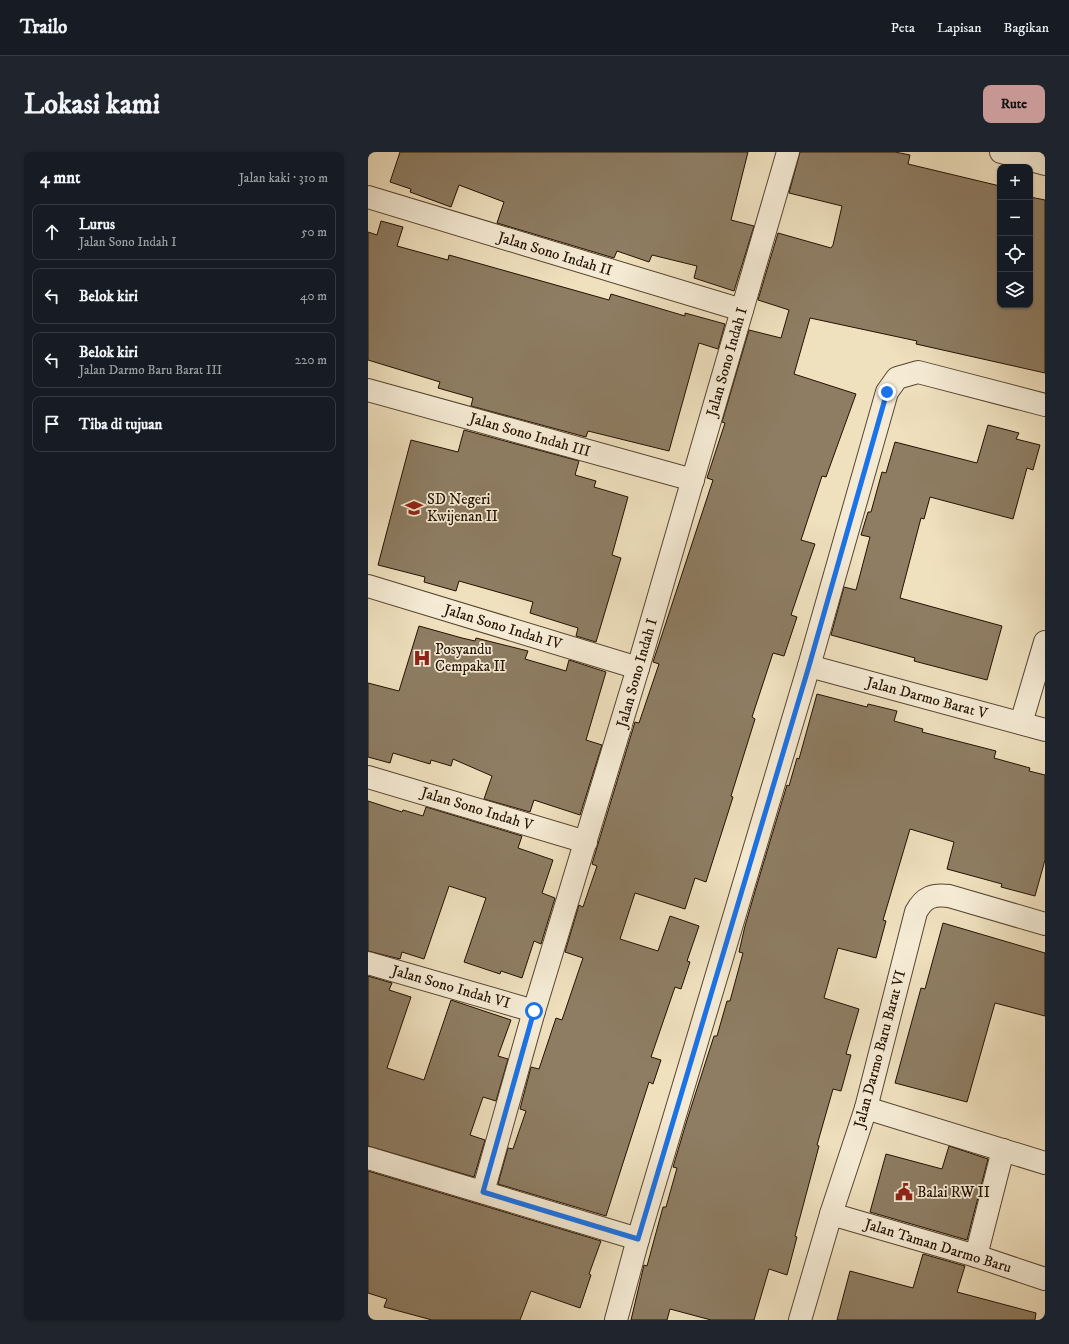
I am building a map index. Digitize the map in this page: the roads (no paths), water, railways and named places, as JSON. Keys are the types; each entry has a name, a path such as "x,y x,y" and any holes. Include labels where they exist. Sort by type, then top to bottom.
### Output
{"street":[{"name":"Jalan Sono Indah I","path":"483,1192 534,1011 638,668 788,152"},
{"path":"1001,152 1045,164"},
{"name":"Jalan Sono Indah II","path":"368,197 742,310"},
{"path":"616,1320 638,1239 809,666 887,392 897,378 918,372 1045,405"},
{"name":"Jalan Sono Indah III","path":"368,390 693,480"},
{"name":"Jalan Sono Indah IV","path":"368,586 638,668"},
{"path":"1021,723 1045,642"},
{"name":"Jalan Darmo Barat V","path":"809,666 1045,730"},
{"name":"Jalan Sono Indah V","path":"368,777 586,842"},
{"name":"Jalan Darmo Baru Barat VI","path":"800,1320 831,1214 866,1108 916,912 921,903 935,896 949,896 1045,924"},
{"name":"Jalan Sono Indah VI","path":"368,963 534,1011"},
{"path":"866,1108 1045,1163"},
{"path":"976,1256 1003,1150"},
{"path":"368,1158 638,1239"},
{"name":"Jalan Taman Darmo Baru","path":"831,1214 976,1256 1045,1279"}],"place":[{"name":"SD Negeri Kwijenan II","path":"414,508"},
{"name":"Posyandu Cempaka II","path":"422,658"},
{"name":"Balai RW II","path":"904,1192"}]}
